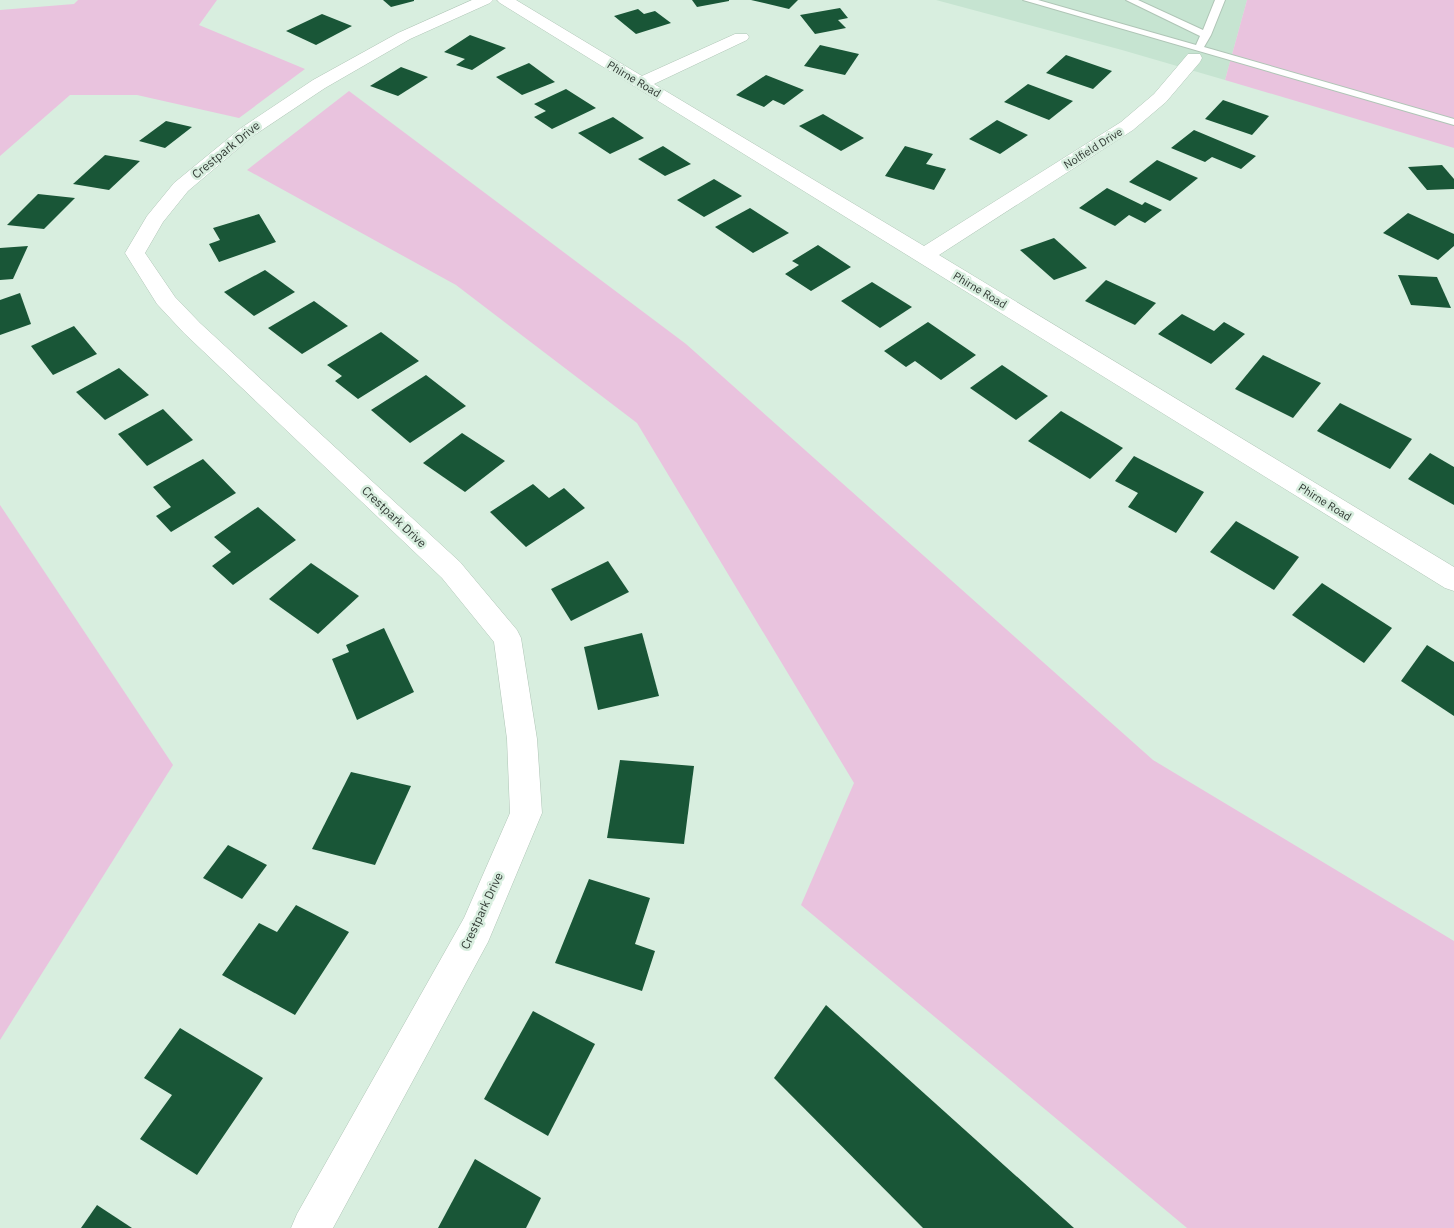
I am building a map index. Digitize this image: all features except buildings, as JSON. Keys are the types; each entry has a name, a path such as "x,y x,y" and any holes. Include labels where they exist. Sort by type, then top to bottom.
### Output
{"street":[{"name":"Crestpark Drive","path":"312,1228 476,930 526,813 522,739 507,638 450,570 192,328 165,299 135,253 154,220 181,187 247,132 319,84 404,36 485,0"},
{"name":"Phirne Road","path":"506,0 1454,580"},
{"path":"642,84 741,37"},
{"name":"Nolfield Drive","path":"923,256 1127,126 1160,98 1197,54"}],"lane":[{"path":"1028,0 1197,54 1454,122"},
{"path":"1131,0 1206,36"},
{"name":"Nolfield Drive","path":"1197,54 1220,0"}],"shaded area":[{"path":"78,0 217,0 199,25 305,69 239,118 137,95 70,95 0,156 0,10 74,4"},
{"path":"936,0 1247,0 1225,80"},
{"path":"1247,0 1454,0 1454,148 1225,80"},
{"path":"349,91 686,344 1153,760 1454,941 1454,1228 1187,1228 801,905 854,783 637,423 456,285 247,170"},
{"path":"0,505 173,765 0,1040"}]}
